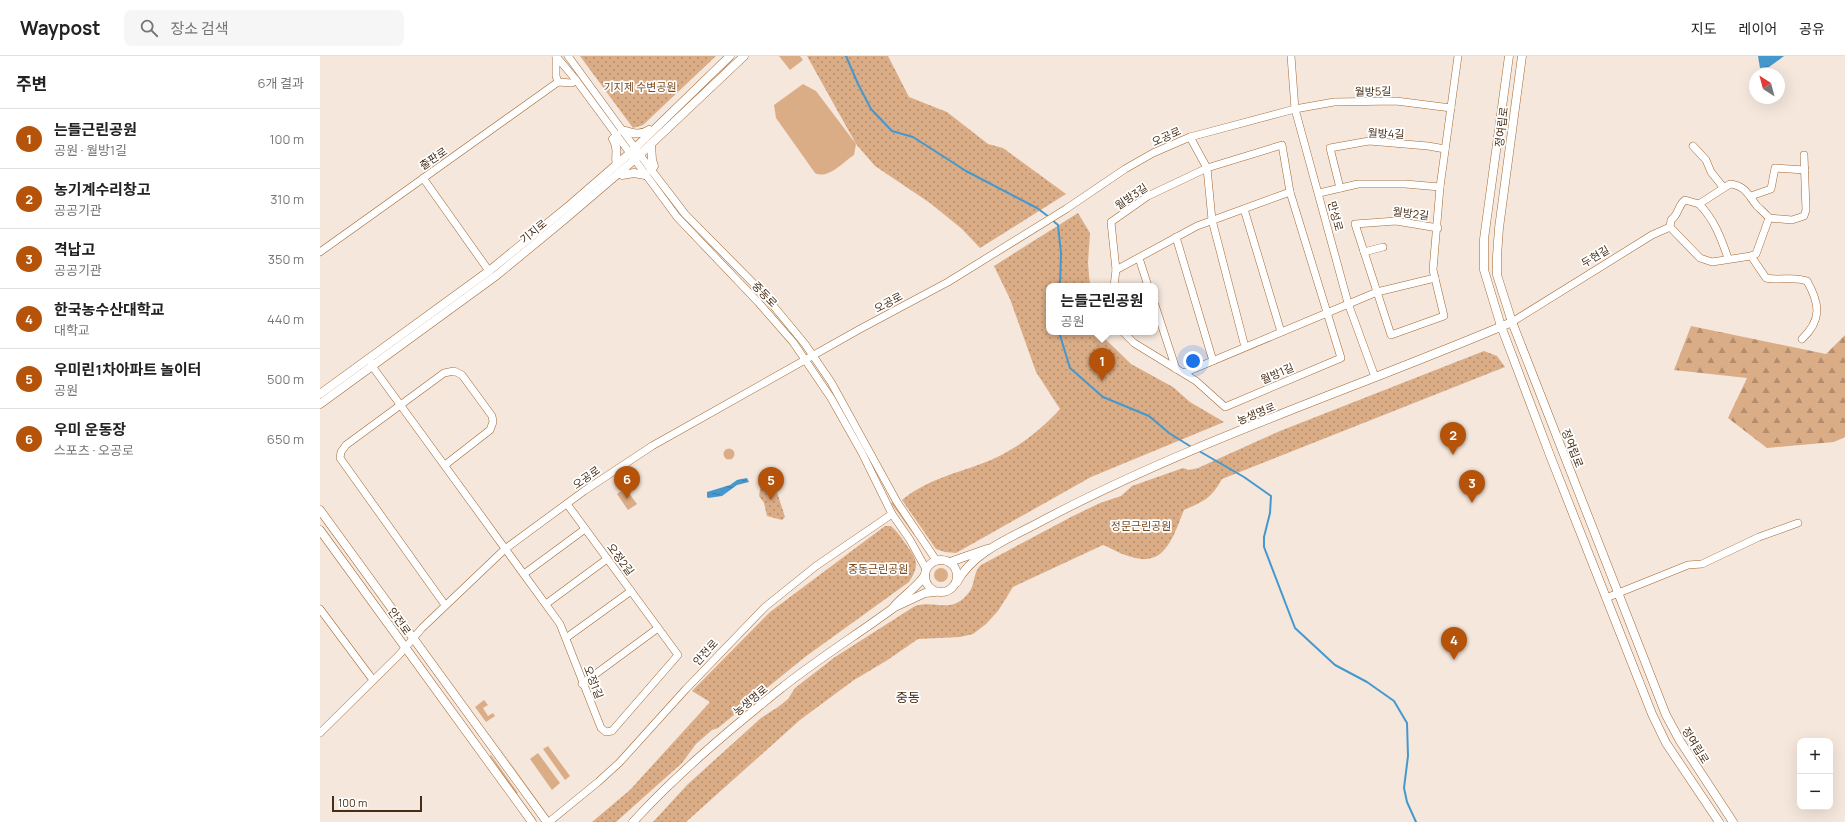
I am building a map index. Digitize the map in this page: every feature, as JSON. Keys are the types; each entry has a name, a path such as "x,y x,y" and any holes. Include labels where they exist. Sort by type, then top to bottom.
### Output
{"street":[{"name":"중동로","path":"556,56 620,133"},
{"path":"556,56 556,76 558,82"},
{"name":"중동로","path":"568,56 648,173 676,217 773,317 806,360 850,430 892,514 910,540 925,572"},
{"name":"기지로","path":"320,404 497,275 565,219 618,173 652,132 730,56"},
{"name":"기지로","path":"320,394 490,271 617,164 651,144 744,56"},
{"name":"만성로","path":"1291,56 1295,109 1348,303 1375,377"},
{"path":"1438,228 1440,187 1458,56"},
{"name":"정여립로","path":"1509,56 1484,239 1484,270 1501,326 1652,714 1666,743 1719,822"},
{"name":"정여립로","path":"1522,56 1499,228 1497,275 1512,322 1617,594 1666,715 1680,741 1734,822"},
{"name":"출판로","path":"320,252 558,82 572,83 576,80"},
{"name":"월방5길","path":"1295,109 1334,102 1396,101 1451,108"},
{"name":"오공로","path":"320,733 405,648 412,638 445,605 506,549 567,504 652,446 948,282 1066,209 1125,169 1153,153 1190,137 1295,109"},
{"path":"617,164 616,161 618,152 614,139 620,133 644,133 649,130 652,132"},
{"path":"1190,137 1207,168 1212,220 1246,347"},
{"name":"월방4길","path":"1340,188 1330,148 1369,141 1428,146 1445,149"},
{"path":"618,173 622,175 648,173 654,166 651,144"},
{"name":"월방3길","path":"1114,283 1116,270 1111,222 1148,196 1207,168 1282,145 1290,192 1308,249"},
{"path":"1693,146 1706,160 1711,172 1723,187"},
{"path":"1699,204 1723,187 1730,184 1739,185 1751,196 1769,218 1792,220 1804,216 1806,210 1804,155"},
{"path":"1751,196 1771,189 1774,168 1805,170"},
{"name":"중동로","path":"648,173 793,327 814,356 849,413 897,502 936,560"},
{"path":"423,178 490,271"},
{"path":"1319,193 1358,184 1405,184 1440,187"},
{"path":"1116,270 1197,226 1290,192"},
{"path":"1728,258 1720,235 1709,214 1699,204 1685,200 1680,203 1677,215 1671,220 1670,227 1700,258 1712,262 1728,258 1752,256 1756,254 1769,218"},
{"path":"1244,208 1281,332"},
{"name":"월방2길","path":"1396,220 1438,228 1433,270 1444,316 1391,336 1355,224 1396,220"},
{"name":"두현길","path":"1534,308 1652,235 1670,227"},
{"path":"1176,237 1213,361"},
{"path":"1364,252 1383,247"},
{"name":"월방1길","path":"1126,335 1134,343 1196,380 1226,407 1341,358 1308,249"},
{"path":"1752,256 1766,278 1775,280 1800,278 1807,281 1813,292 1817,312 1808,333 1802,339"},
{"path":"1139,258 1147,283"},
{"path":"1184,373 1377,292 1435,278"},
{"name":"농생명로","path":"990,548 1067,508 1169,461 1512,322 1534,308"},
{"path":"1158,314 1176,369"},
{"path":"370,357 372,366 506,549"},
{"path":"445,465 490,430 493,422 492,416 462,375 454,371 444,373 346,445 341,452 341,461 445,605"},
{"name":"오정2길","path":"567,504 678,655"},
{"name":"안전로","path":"320,510 412,638 548,822 598,782 619,762 696,678 765,607 816,566 892,514"},
{"path":"1606,598 1688,565 1702,564 1759,537 1798,523"},
{"path":"524,574 585,529"},
{"name":"안전로","path":"320,530 532,822"},
{"path":"892,609 899,600 915,588 925,572 936,560 950,562 990,548"},
{"path":"892,609 925,593 945,592 954,586 962,573 990,548"},
{"name":"오정1길","path":"506,549 560,624 582,684 601,728 606,732 612,731 678,655"},
{"path":"546,604 607,559"},
{"path":"950,562 957,571 957,582"},
{"path":"925,572 928,585 935,592"},
{"path":"566,638 631,591"},
{"path":"320,609 373,680"},
{"name":"농생명로","path":"633,822 679,775 778,690 892,609"},
{"path":"582,684 658,628"},
{"path":"1635,670 1647,665"}],"green space":[{"name":"기지제 수변공원","path":"580,56 716,56 643,125 633,128"},
{"path":"779,56 800,56 803,60 790,70"},
{"path":"807,56 888,56 909,97 947,112 988,144 1003,148 1066,194 980,248 962,229 930,203 875,166 856,144"},
{"path":"803,84 816,91 856,144 854,155 835,169 825,174 820,175 815,173 776,118 774,105"},
{"path":"1078,213 1090,233 1088,263 1090,283 1046,283 1046,335 1101,335 1131,364 1173,387 1190,402 1224,422 1091,477 956,553 945,552 936,549 902,500 911,493 931,482 986,462 1007,452 1035,433 1060,409 1036,372 1010,299 994,266"},
{"path":"1691,326 1826,354 1845,335 1845,437 1834,442 1767,448 1728,418 1747,378 1674,370"},
{"name":"정문근린공원","path":"1484,351 1497,356 1505,367 1222,479 1214,491 1206,499 1184,510 1167,547 1153,558 1144,559 1128,556 1103,545 1013,587 998,611 986,624 973,634 960,637 918,639 886,661 854,680 800,720 686,822 653,822 687,785 761,718 788,699 795,688 835,657 915,606 923,604 950,605 957,603 970,591 975,574 981,565 1073,516 1100,503 1121,496 1132,486 1183,468 1189,470 1198,468 1280,431"},
{"path":"729,448 733,450 735,454 733,458 729,460 725,458 723,454 725,450"},
{"path":"762,478 776,478 777,492 785,517 782,520 767,516 764,503 759,496"},
{"path":"625,488 637,504 628,510 617,494"},
{"path":"893,502 915,534 914,535 891,503"},
{"name":"중동근린공원","path":"885,526 891,526 895,530 909,548 916,561 913,576 909,582 805,657 718,728 712,730 696,744 682,763 616,822 592,822 630,790 710,702 692,691 770,612"},
{"path":"938,568 944,568 948,572 948,578 944,582 938,582 934,578 934,572"},
{"path":"484,700 488,705 483,708 488,716 493,713 495,716 486,722 475,707"},
{"path":"491,735 543,809 542,809"},
{"path":"548,746 570,776 565,780 543,749"},
{"path":"538,753 560,783 552,790 530,759"},
{"path":"491,755 518,793 516,794 490,756"}],"water":[{"path":"1758,56 1784,56 1769,67 1760,68"},
{"path":"747,478 749,482 737,485 722,496 707,497 707,492 730,485 737,480"}],"waterway":[{"path":"846,56 871,109 892,131 913,137 966,171 1037,208 1049,217"},
{"path":"1052,220 1058,225 1061,253 1060,283"},
{"path":"1060,335 1070,368 1103,397 1149,416 1169,433 1193,448"},
{"path":"1199,451 1244,477 1271,496 1270,513 1264,537 1264,547 1295,628 1335,665 1367,682 1394,701 1407,723 1408,756 1404,788 1407,802 1416,822"}],"place":[{"name":"는들근린공원","path":"1102,381"},
{"name":"농기계수리창고","path":"1453,455"},
{"name":"우미 운동장","path":"627,499"},
{"name":"우미린1차아파트 놀이터","path":"771,500"},
{"name":"격납고","path":"1472,503"},
{"name":"한국농수산대학교","path":"1454,660"}],"district":[{"name":"중동","path":"908,697"}]}
